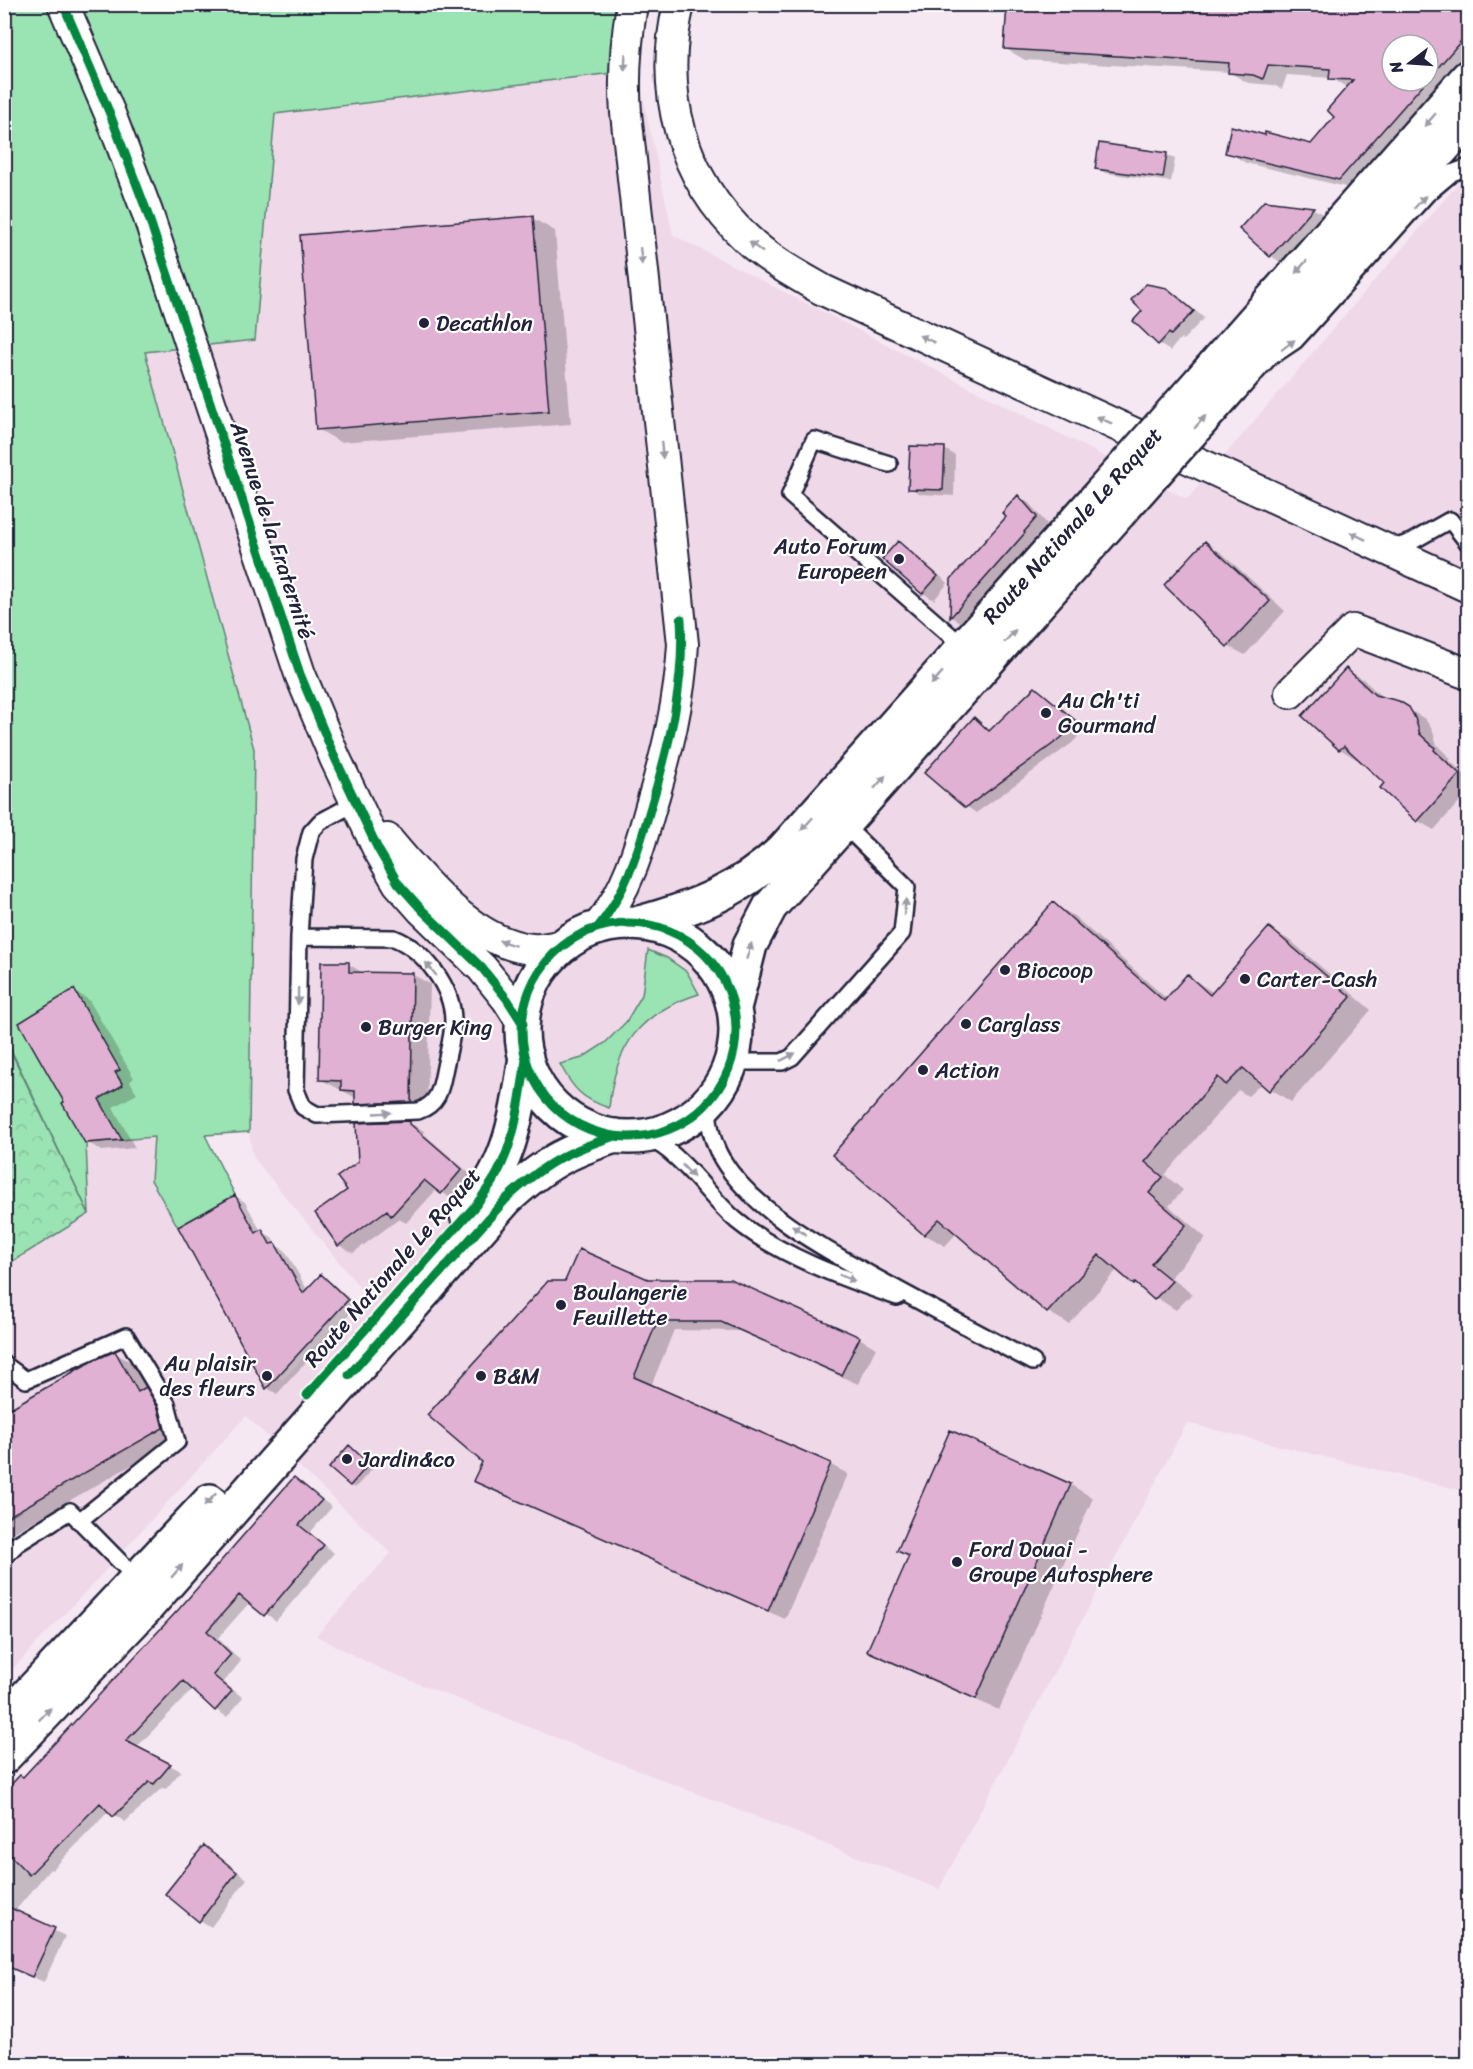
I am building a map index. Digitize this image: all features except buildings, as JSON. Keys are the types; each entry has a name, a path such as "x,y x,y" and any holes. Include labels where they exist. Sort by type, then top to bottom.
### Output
{"main road":[{"name":"Route Nationale Le Raquet","path":"639,923 701,904 734,887 768,864 974,656 1226,372 1468,77"},
{"name":"Route Nationale Le Raquet","path":"1226,372 1468,120"},
{"name":"Route Nationale Le Raquet","path":"734,1008 750,945 763,919 783,892 843,824 974,656"},
{"path":"618,923 639,923 666,929 689,941 718,970 734,1008 736,1035 731,1062 722,1083 699,1111 678,1125 661,1132 628,1136 585,1127 558,1109 542,1091 530,1069 526,1057 523,1024 527,998 538,974 564,945 598,927 618,923"},
{"name":"Route Nationale Le Raquet","path":"4,1720 307,1395 476,1205 497,1174 509,1144 517,1115 526,1057"},
{"name":"Route Nationale Le Raquet","path":"4,1757 146,1608 506,1199 533,1175 563,1155 628,1136"}],"street":[{"name":"Avenue de la Fraternité","path":"63,4 110,114 147,212 300,674 335,758 378,849 398,883 422,910 482,968 507,999 523,1024"},
{"path":"598,927 617,900 636,860 670,741 679,691 683,645 626,113 624,65 632,4"},
{"path":"678,4 672,34 670,74 681,134 707,192 733,225 761,251 823,290 1468,586"},
{"path":"1290,693 1353,630 1468,674"},
{"name":"Avenue de la Fraternité","path":"357,802 433,890 482,931 496,939 523,948 547,949 564,945"}],"lane":[{"path":"1226,372 1283,350 1295,340 1427,194 1452,173 1468,167"},
{"path":"889,464 814,440 790,495 974,656"},
{"path":"1388,549 1411,542 1450,520 1468,543"},
{"path":"299,937 394,938 414,950 441,980 452,1008 452,1027 439,1092 432,1105 418,1111 317,1115 303,1107 299,1099 296,1081 299,937 304,859 311,832 321,822 357,802"},
{"path":"731,1062 782,1062 792,1058 902,933 907,887 843,824"},
{"path":"708,1102 710,1123 717,1150 741,1184 766,1207 837,1255 1033,1362"},
{"path":"628,1136 667,1149 726,1211 756,1236 863,1285 940,1313"},
{"path":"4,1364 26,1380 126,1336 167,1404 177,1442 80,1521"},
{"path":"4,1557 17,1544 70,1511 137,1579"}],"shaded area":[{"path":"637,70 673,235 1187,499 1468,172 1468,1492 1187,1423 939,1889 379,1668 316,1636 391,1553 246,1416 5,1677 5,1266 88,1214 85,1143 154,1136 151,1180 221,1306 260,1341 282,1380 366,1295 253,1157 249,1132 254,749 145,351 255,340 275,114"}],"green space":[{"path":"5,5 624,5 637,70 275,114 255,340 145,352 254,749 249,1132 205,1135 235,1195 178,1227 151,1180 154,1137 86,1143 89,1214 5,1037"},
{"path":"648,950 667,958 687,972 699,994 660,1011 634,1035 617,1067 609,1108 592,1101 579,1092 560,1064 582,1058 605,1043 626,1022 642,995"},
{"path":"4,1037 89,1214 5,1266 4,1266"}],"cycle path":[{"path":"63,4 110,114 147,212 300,674 335,758 378,849 398,883 422,910 482,968 507,999 523,1024"},
{"path":"598,927 625,883 659,780 675,712 681,666 681,619"},
{"path":"629,923 650,925 670,931 705,954 728,989 734,1009 736,1030 734,1051 728,1071 705,1106 670,1129 650,1135 629,1137 608,1135 588,1129 553,1106 530,1071 524,1051 522,1030 524,1009 530,989 553,954 588,931 608,925 629,923"},
{"path":"307,1395 476,1205 492,1182 503,1161 513,1133 526,1060"},
{"path":"349,1375 506,1199 556,1160 615,1136"}],"place":[{"name":"Decathlon","path":"424,323"},
{"name":"Auto Forum Europeen","path":"899,559"},
{"name":"Au Ch'ti Gourmand","path":"1046,713"},
{"name":"Biocoop","path":"1005,970"},
{"name":"Carter-Cash","path":"1245,979"},
{"name":"Carglass","path":"966,1024"},
{"name":"Burger King","path":"366,1027"},
{"name":"Action","path":"923,1070"},
{"name":"Boulangerie Feuillette","path":"561,1305"},
{"name":"Au plaisir des fleurs","path":"267,1376"},
{"name":"B&M","path":"481,1376"},
{"name":"Jardin&co","path":"347,1459"},
{"name":"Ford Douai - Groupe Autosphere","path":"957,1562"}]}
